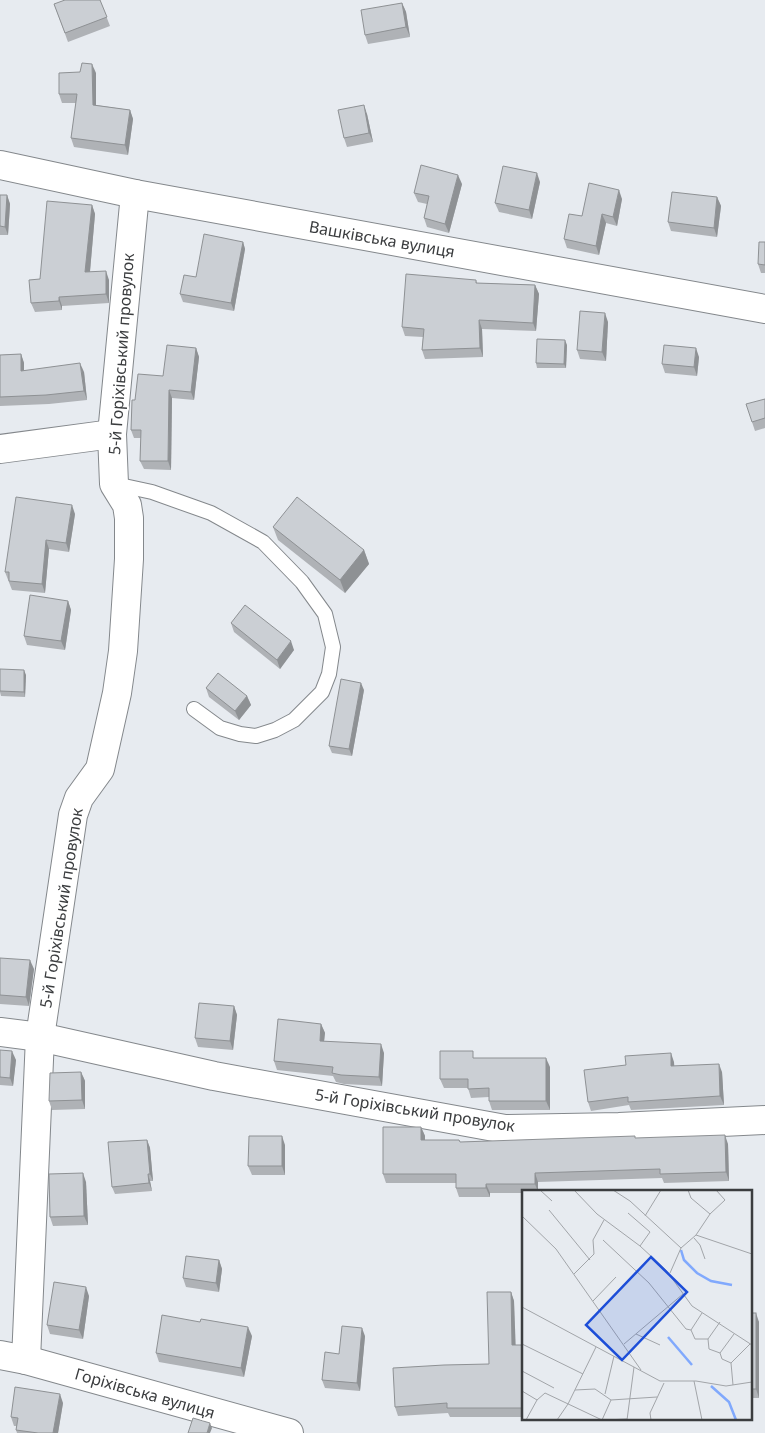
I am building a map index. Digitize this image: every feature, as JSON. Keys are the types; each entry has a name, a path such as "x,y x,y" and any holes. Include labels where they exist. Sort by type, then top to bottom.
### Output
{"street":[{"name":"Вашківська вулиця","path":"0,165 134,194 765,309"},
{"name":"5-й Горіхівський провулок","path":"26,1360 40,1037 73,816 79,798 100,769 117,693 123,651 129,559 129,518 127,505 114,484 112,434 134,194"},
{"path":"0,449 112,434"},
{"path":"0,1032 40,1037"},
{"name":"5-й Горіхівський провулок","path":"40,1037 214,1076 505,1129 619,1127 765,1120"},
{"name":"Горіхівська вулиця","path":"0,1355 26,1360 288,1433"}],"lane":[{"path":"114,484 152,492 211,513 263,542 302,582 325,614 333,647 330,674 322,692 294,720 275,730 256,736 240,734 220,728 194,709"}],"building":[{"path":"65,0 100,0 107,17 65,33 54,4"},
{"path":"402,3 406,27 365,35 361,10"},
{"path":"82,63 92,64 93,105 130,110 125,145 71,138 77,94 59,94 59,73 80,72"},
{"path":"364,105 369,133 344,138 338,110"},
{"path":"421,165 458,175 445,224 424,218 429,196 414,193"},
{"path":"503,166 537,173 529,210 495,203"},
{"path":"589,183 619,190 613,217 602,214 596,246 564,239 569,214 582,216"},
{"path":"672,192 717,197 714,228 668,222"},
{"path":"0,195 7,195 5,227 0,226"},
{"path":"47,201 92,205 85,272 106,271 106,294 59,297 59,301 31,303 29,280 40,279"},
{"path":"204,234 243,242 231,303 180,294 184,275 196,277"},
{"path":"759,242 765,242 765,265 758,264"},
{"path":"406,274 476,280 476,283 535,285 533,323 479,320 480,348 422,350 424,329 402,327"},
{"path":"580,311 605,313 602,352 577,350"},
{"path":"537,339 565,340 564,364 536,363"},
{"path":"167,345 196,348 191,392 169,390 168,461 140,461 141,430 131,430 132,400 135,400 138,374 163,376"},
{"path":"664,345 696,348 694,367 662,364"},
{"path":"21,354 21,371 80,363 84,391 0,397 0,355"},
{"path":"765,399 765,418 752,422 746,404"},
{"path":"16,497 72,505 66,543 46,540 42,584 9,581 9,572 5,572"},
{"path":"297,497 364,550 340,580 273,527"},
{"path":"30,595 68,601 61,641 24,636"},
{"path":"245,605 291,641 277,660 231,623"},
{"path":"0,669 24,670 24,692 0,691"},
{"path":"218,673 247,696 235,711 206,688"},
{"path":"341,679 361,683 349,749 329,746"},
{"path":"0,958 30,960 26,997 0,995"},
{"path":"199,1003 234,1006 230,1041 195,1038"},
{"path":"278,1019 321,1024 320,1041 381,1044 379,1077 341,1075 332,1073 333,1067 274,1061"},
{"path":"0,1050 12,1051 10,1078 0,1077"},
{"path":"440,1051 473,1051 473,1058 546,1058 546,1101 489,1101 489,1088 468,1089 468,1079 440,1079"},
{"path":"671,1053 671,1066 719,1064 720,1096 628,1102 628,1097 588,1102 584,1070 626,1065 625,1056"},
{"path":"81,1072 82,1100 49,1101 50,1073"},
{"path":"383,1127 421,1127 421,1140 459,1140 460,1142 725,1135 726,1172 660,1174 660,1169 535,1173 535,1184 486,1184 486,1188 456,1188 456,1174 383,1174"},
{"path":"249,1136 282,1136 282,1166 248,1166"},
{"path":"147,1140 149,1183 112,1187 108,1142"},
{"path":"83,1173 84,1216 50,1217 49,1174"},
{"path":"186,1256 219,1260 216,1283 183,1278"},
{"path":"54,1282 86,1287 79,1330 47,1325"},
{"path":"487,1292 511,1292 512,1345 522,1345 522,1408 447,1408 447,1403 395,1407 393,1368 489,1364"},
{"path":"752,1313 756,1313 756,1389 752,1389"},
{"path":"162,1315 200,1322 201,1319 248,1327 241,1368 156,1353"},
{"path":"342,1326 362,1328 357,1383 322,1380 325,1352 339,1354"},
{"path":"15,1387 60,1394 53,1433 16,1430 18,1418 11,1417"},
{"path":"193,1418 210,1423 207,1433 188,1433"}]}
